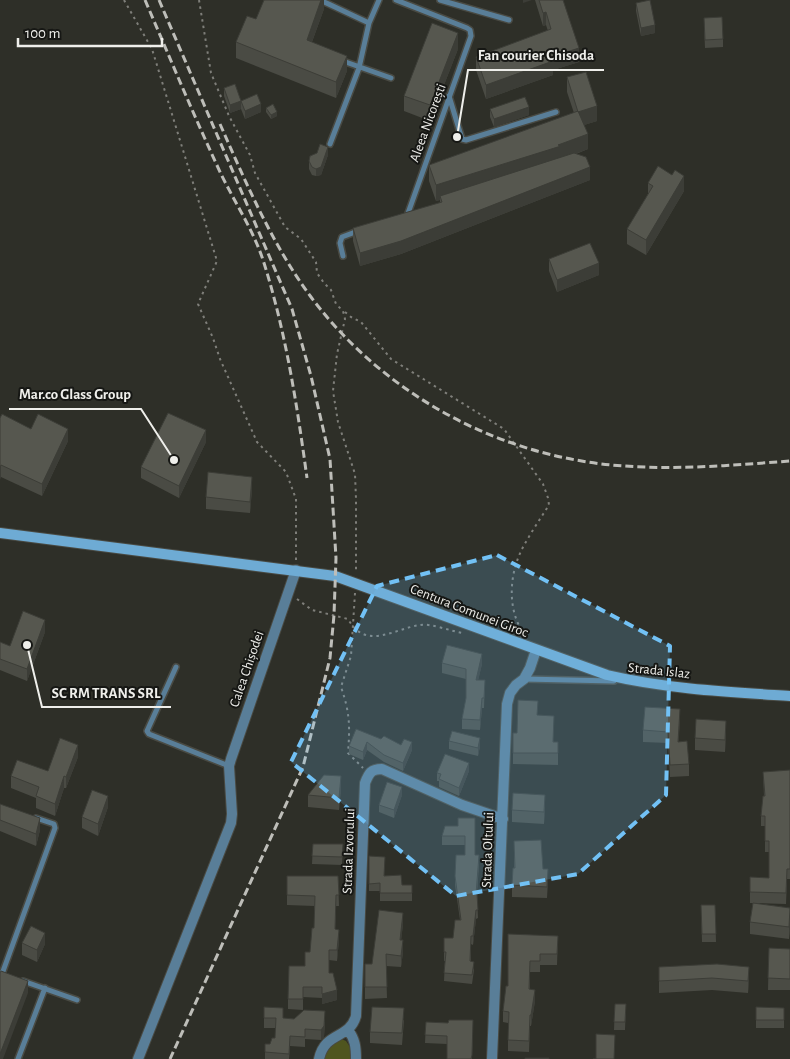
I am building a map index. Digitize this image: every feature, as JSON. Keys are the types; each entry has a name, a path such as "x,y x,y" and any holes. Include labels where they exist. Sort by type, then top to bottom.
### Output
{"main road":[{"path":"0,533 296,570"},
{"name":"Centura Comunei Giroc","path":"296,570 335,576 536,650 607,675 632,681"},
{"name":"Strada Islaz","path":"632,681 722,692 790,696"}],"street":[{"name":"Calea Chișodei","path":"138,1059 231,823 229,766 296,570"},
{"name":"Strada Oltului","path":"492,1059 507,704 510,693 524,679 530,668 536,650"},
{"path":"368,773 374,769 382,769 462,805 503,819"},
{"name":"Strada Izvorului","path":"348,1030 354,1024 356,1016 365,783 368,773"},
{"path":"318,1059 324,1044 348,1030 354,1037 356,1044 356,1059"}],"lane":[{"path":"320,0 369,22"},
{"path":"330,144 359,68 369,22 379,0"},
{"name":"Aleea Nicorești","path":"396,0 470,30 471,36 407,216"},
{"path":"440,0 509,20"},
{"path":"336,59 391,78"},
{"path":"449,96 462,140 556,112"},
{"path":"399,218 416,213"},
{"path":"343,256 340,243 342,237 364,229"},
{"path":"176,667 148,728 149,734 229,766"},
{"name":"Strada Islaz","path":"524,679 632,681"},
{"path":"10,976 1,973 55,828 54,824 27,814"},
{"path":"19,979 77,1000"},
{"path":"18,1059 44,988"}],"path":[{"path":"124,0 152,50 217,261 198,304 257,442 286,472 296,499 296,570"},
{"path":"199,0 211,73 229,116 250,155 255,173 285,227 301,239 316,262 317,273 324,284 331,290 336,304 350,317 361,322 391,359 504,429 542,484 549,505 522,550 514,574 511,602 516,624 526,637"},
{"path":"344,311 345,319 337,354 333,391 338,422 355,474 356,516 351,656 341,687 348,706 350,726 348,753 368,773"},
{"path":"289,593 312,610 348,619 353,628 364,636 386,635 422,624 469,635"}],"highlighted area":[{"path":"497,555 670,646 666,795 578,874 456,896 291,762 377,586"}],"green space":[{"path":"339,1038 346,1041 350,1047 350,1059 324,1059 328,1049"}],"building":[{"path":"264,0 321,0 307,40 347,56 336,82 236,42 247,16 256,19"},
{"path":"539,0 563,0 579,48 551,57 553,61 486,85 476,57 551,29 546,12 543,13"},
{"path":"650,0 655,25 641,28 636,3"},
{"path":"722,17 723,39 705,40 704,18"},
{"path":"432,23 458,33 430,105 404,96"},
{"path":"586,72 597,106 578,112 567,77"},
{"path":"235,84 241,101 230,105 224,88"},
{"path":"257,94 261,104 245,111 241,101"},
{"path":"525,97 529,107 494,119 490,109"},
{"path":"273,104 277,112 271,115 266,108"},
{"path":"578,111 588,134 558,145 561,146 436,185 429,165"},
{"path":"320,144 328,147 321,167 316,169 312,167 309,161 310,156 317,153"},
{"path":"574,153 586,157 590,167 401,241 360,253 353,228 442,202 440,196"},
{"path":"658,166 672,175 675,170 684,176 646,240 627,229 653,186 648,183"},
{"path":"590,243 599,263 557,280 549,259"},
{"path":"168,413 206,430 179,486 141,467"},
{"path":"2,414 31,429 38,414 68,429 42,484 1,465 0,468 0,418"},
{"path":"208,472 252,477 250,502 206,497"},
{"path":"23,611 45,620 27,669 0,659 0,642 10,646"},
{"path":"447,645 482,654 476,680 485,680 480,720 462,719 466,698 466,669 442,663"},
{"path":"518,700 538,701 537,715 554,716 553,742 558,742 558,753 513,753 513,733 517,733"},
{"path":"645,707 680,709 678,742 687,741 689,764 670,765 668,732 643,730"},
{"path":"696,719 726,721 725,740 695,738"},
{"path":"356,729 381,739 384,736 401,745 404,739 412,742 403,763 384,755 367,742 363,752 349,746"},
{"path":"452,731 480,738 478,748 449,741"},
{"path":"60,738 78,745 66,777 64,776 55,804 36,796 39,787 11,776 17,760 48,771"},
{"path":"445,754 469,763 459,788 439,779 441,774 437,773"},
{"path":"790,770 790,869 787,869 786,893 750,892 750,877 769,878 769,841 765,841 765,816 761,816 763,796 765,796 763,772"},
{"path":"324,775 341,776 339,798 308,795"},
{"path":"387,782 402,787 394,810 379,805"},
{"path":"92,790 108,796 98,824 82,817"},
{"path":"513,793 545,795 544,812 512,810"},
{"path":"0,804 40,818 36,834 0,820"},
{"path":"458,818 475,818 475,855 479,855 476,894 478,910 476,910 473,936 471,936 470,961 474,962 472,975 444,973 446,952 444,952 444,938 453,938 455,920 461,920 455,876 456,855 465,855 465,836 442,836 445,826 458,826"},
{"path":"541,840 543,869 548,869 547,887 512,885 513,868 515,868 514,841"},
{"path":"313,844 343,844 342,857 312,856"},
{"path":"369,856 385,857 384,876 401,875 402,885 412,885 412,893 380,893 380,883 369,884"},
{"path":"287,876 338,876 339,895 336,895 335,929 339,930 337,950 329,950 329,973 333,973 337,990 322,994 322,987 303,987 303,999 288,999 289,966 305,966 305,952 310,952 312,928 314,928 315,896 287,895"},
{"path":"753,903 790,908 789,927 750,922"},
{"path":"701,905 715,905 716,934 702,934"},
{"path":"379,910 403,913 400,940 403,940 401,956 386,954 387,987 365,987 365,964 372,964"},
{"path":"31,926 45,933 37,950 22,943"},
{"path":"508,934 558,936 557,954 540,954 540,961 530,961 529,989 535,990 530,1015 529,1041 508,1040 509,1012 503,1011 506,986 508,986"},
{"path":"769,948 790,949 790,979 768,978"},
{"path":"717,964 749,967 748,981 712,978 659,981 659,967"},
{"path":"1,971 28,981 0,1054 0,973"},
{"path":"615,1004 626,1004 625,1022 614,1022"},
{"path":"264,1007 283,1008 283,1018 294,1019 304,1010 325,1011 324,1026 321,1030 305,1029 305,1037 290,1036 289,1054 265,1052 265,1044 270,1044 272,1038 275,1038 276,1018 264,1018"},
{"path":"372,1007 404,1008 402,1033 370,1032"},
{"path":"756,1007 784,1008 784,1020 756,1020"},
{"path":"449,1020 473,1020 471,1059 447,1059 447,1036 425,1035 426,1022 448,1023"},
{"path":"596,1034 615,1035 614,1059 596,1059"},
{"path":"549,1058 549,1059 525,1059"}],"railway":[{"path":"145,0 226,185 250,228 260,251 272,289 285,343 307,478"},
{"path":"159,0 292,309 311,376 330,459 336,558 330,658 303,767 170,1059"},
{"path":"220,124 272,235 284,257 311,297 341,332 374,364 410,392 450,416 491,435 534,450 579,461 624,466 665,467 707,467 790,461"}],"place":[{"name":"Fan courier Chisoda","path":"457,137"},
{"name":"Mar.co Glass Group","path":"174,460"},
{"name":"SC RM TRANS SRL","path":"27,645"}]}
